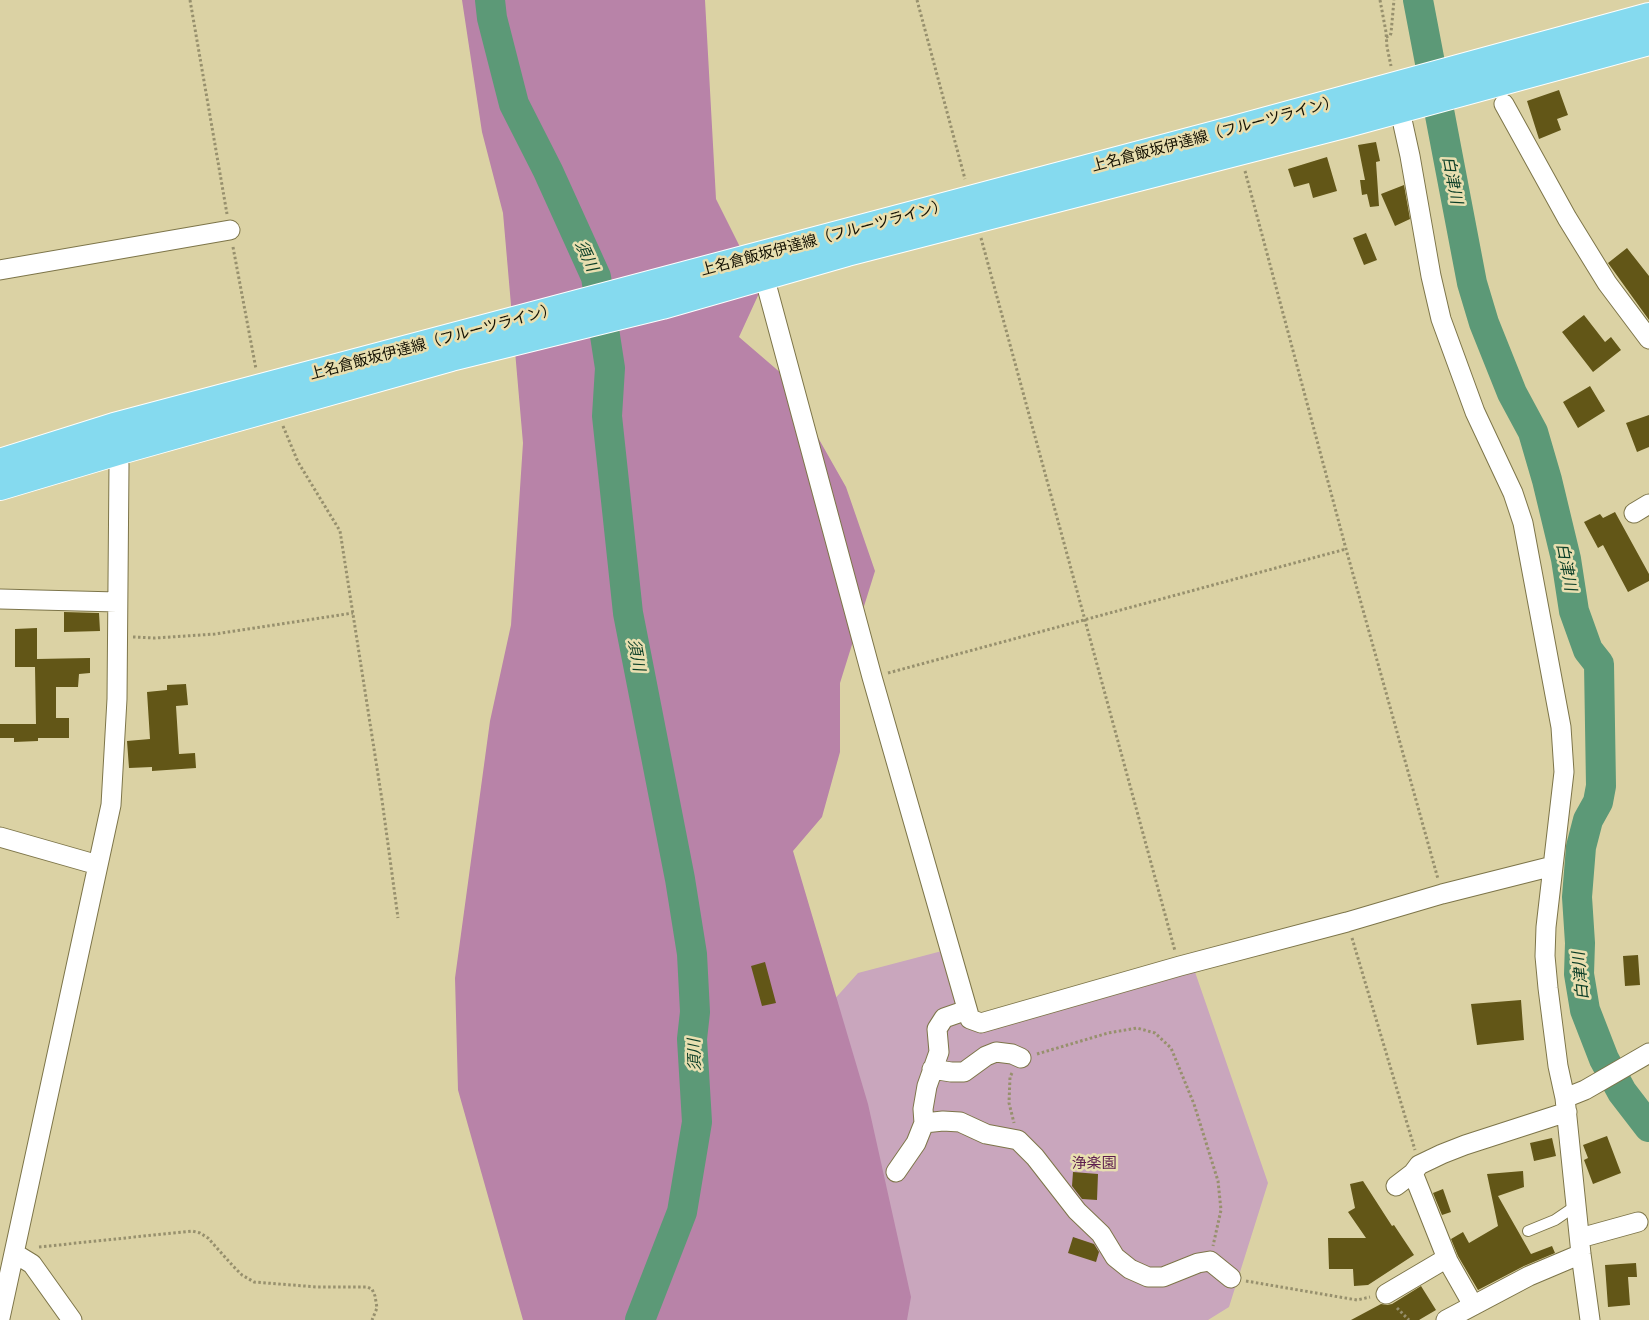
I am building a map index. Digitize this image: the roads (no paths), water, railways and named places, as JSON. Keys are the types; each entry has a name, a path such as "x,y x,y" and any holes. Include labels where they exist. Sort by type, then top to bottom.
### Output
{"main road":[{"name":"上名倉飯坂伊達線（フルーツライン）","path":"1495,83 1649,17"},
{"name":"上名倉飯坂伊達線（フルーツライン）","path":"0,463 115,439 451,347 659,294 1403,96 1495,83 1649,41"},
{"name":"上名倉飯坂伊達線（フルーツライン）","path":"659,294 764,276 847,252 974,209 1240,151 1403,96"},
{"name":"上名倉飯坂伊達線（フルーツライン）","path":"0,486 115,439"}],"street":[{"path":"1495,83 1567,218 1607,283 1649,339"},
{"path":"1403,96 1431,276 1441,319 1475,412 1513,493 1523,523 1558,708 1564,772 1546,927 1545,956 1556,1047 1566,1105 1590,1320"},
{"path":"0,270 230,230"},
{"path":"764,276 872,678 970,1019 981,1023 1442,894 1553,866"},
{"path":"0,1318 111,805 118,699 119,465 115,439"},
{"path":"0,599 118,602"},
{"path":"0,837 98,865"},
{"path":"896,1172 916,1143 924,1123 923,1109 932,1068 939,1052 937,1029 944,1018 967,1010"},
{"path":"932,1068 964,1072 986,1056 996,1052 1012,1054 1021,1058"},
{"path":"1396,1186 1416,1169 1465,1145 1566,1105 1585,1090 1649,1053"},
{"path":"924,1123 943,1120 960,1122 986,1134 1018,1140 1035,1157 1077,1211 1101,1234 1115,1257 1130,1270 1148,1277 1163,1277 1198,1263 1210,1262 1231,1278"},
{"path":"1416,1169 1446,1258 1473,1305"},
{"path":"1446,1320 1581,1246 1638,1222"},
{"path":"15,1251 32,1264 72,1320"},
{"path":"1386,1294 1446,1258"}],"lane":[{"path":"1528,1231 1555,1220 1577,1205"}],"waterway":[{"name":"須川","path":"490,0 492,18 514,104 548,171 596,277 610,368 607,416 628,613 680,879 692,954 695,1012 692,1039 697,1122 682,1212 640,1320"},
{"name":"白津川","path":"1418,0 1472,283 1484,323 1512,393 1533,432 1566,559 1574,611 1588,650 1599,664 1601,786 1598,802 1588,820 1581,847 1577,897 1580,943 1579,974 1585,1010 1604,1059 1622,1092 1649,1127"}],"park label":[{"name":"浄楽園","path":"1094,1163"}]}
